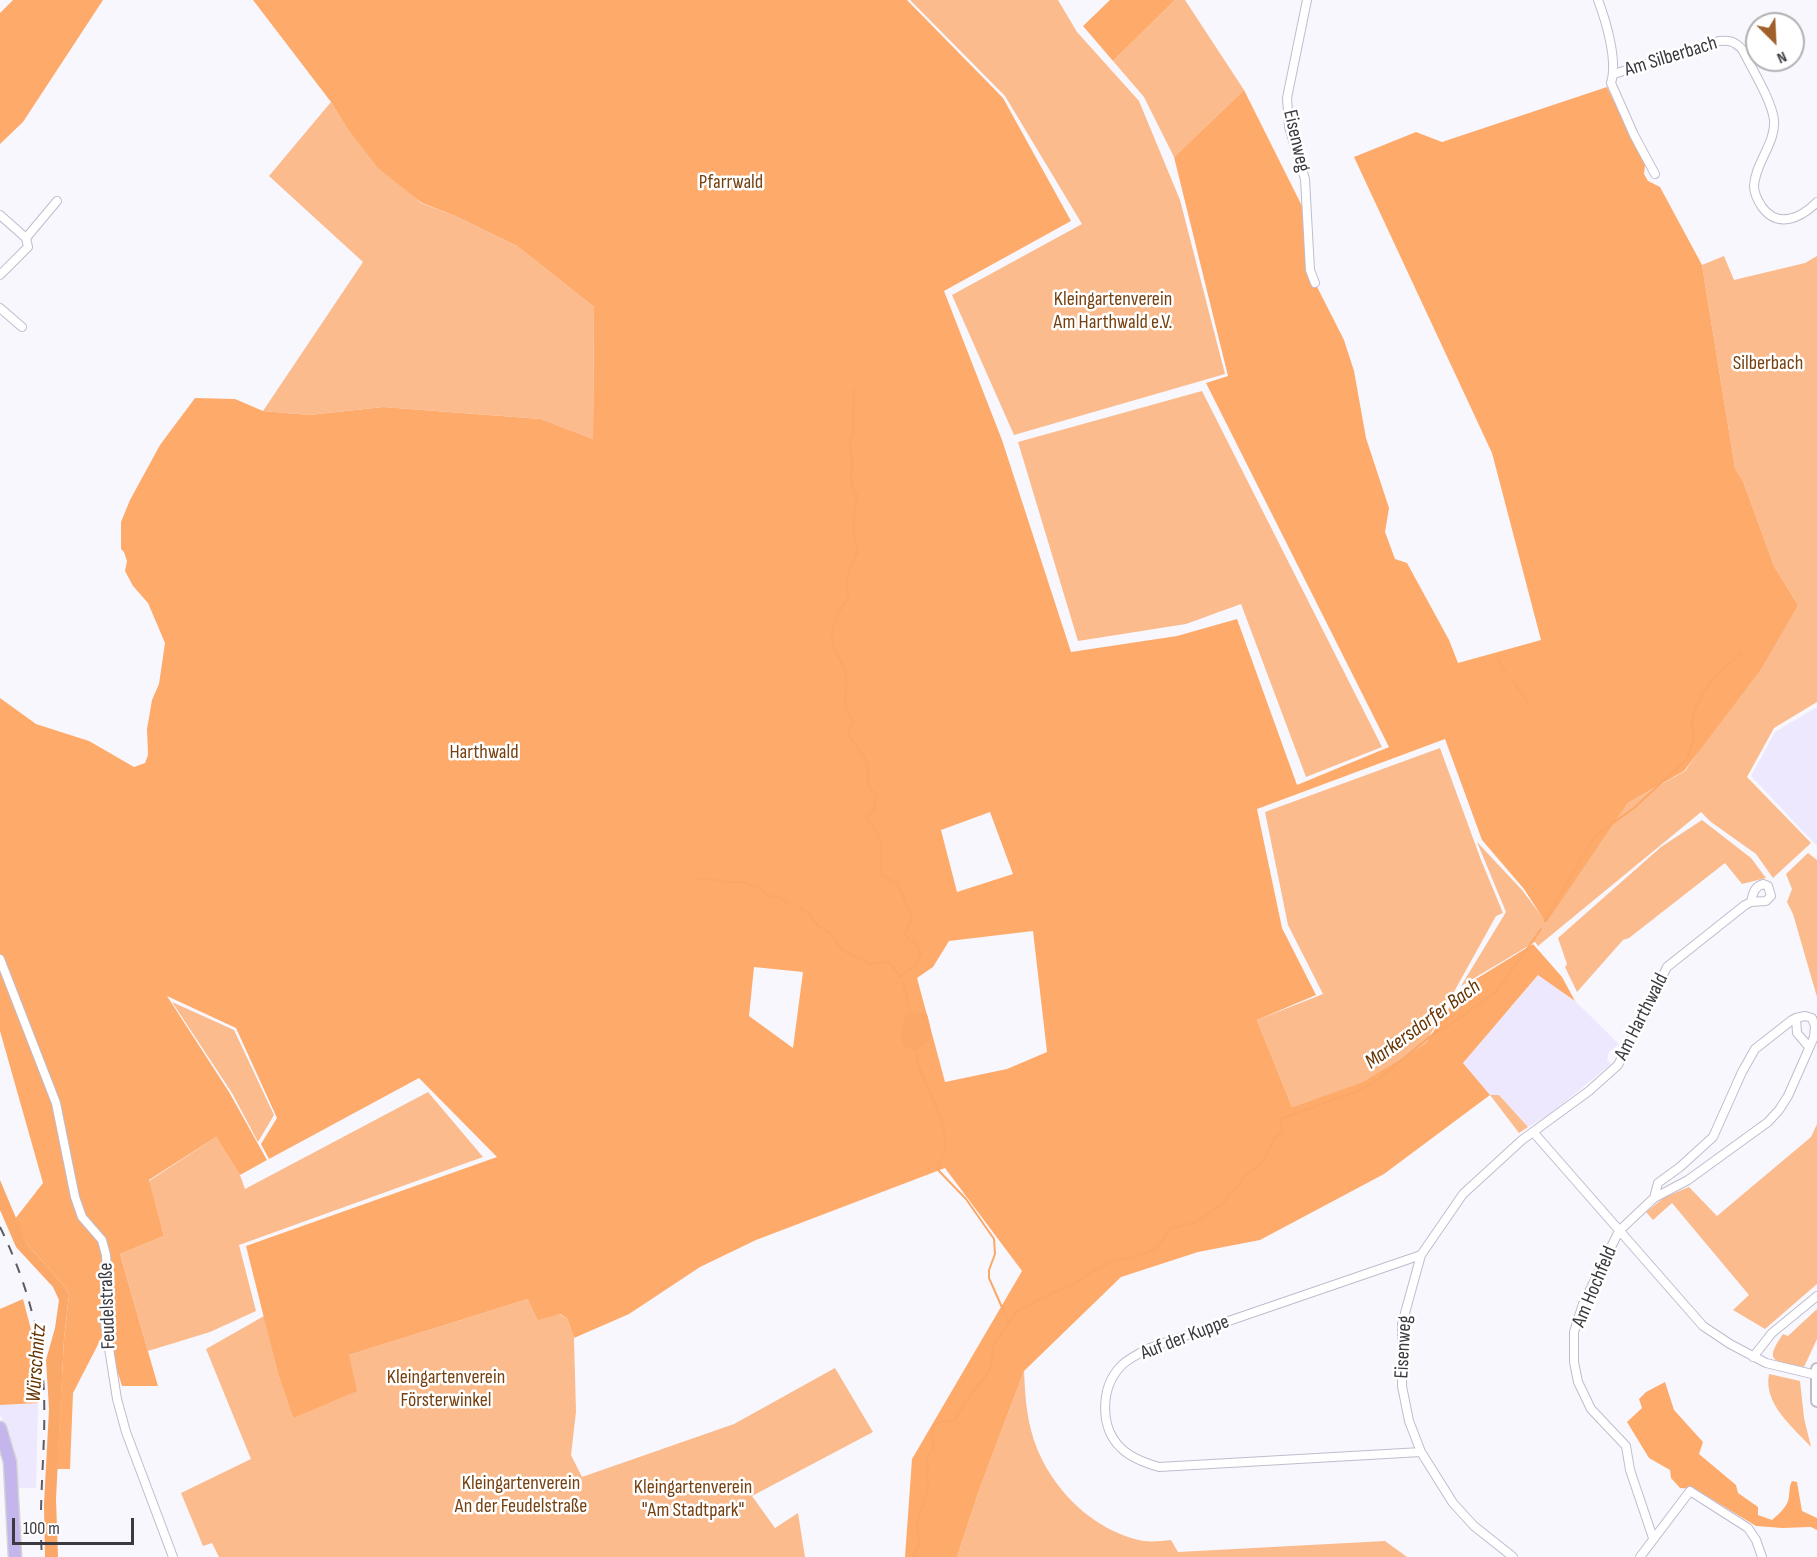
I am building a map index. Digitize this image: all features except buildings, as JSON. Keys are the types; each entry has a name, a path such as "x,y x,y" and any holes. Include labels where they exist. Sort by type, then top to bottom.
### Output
{"main road":[{"path":"1816,1372 1817,1401"},
{"path":"0,1428 10,1462 15,1557"}],"street":[{"name":"Eisenweg","path":"1307,0 1287,98 1289,127 1305,179 1310,270 1315,283"},
{"name":"Am Silberbach","path":"1598,0 1607,31 1614,74 1611,83 1634,135 1655,174"},
{"name":"Am Silberbach","path":"1614,74 1719,41 1735,42 1742,49 1773,112 1773,133 1754,186 1759,202 1768,214 1782,220 1802,215 1817,202"},
{"path":"26,238 57,201"},
{"path":"0,215 26,238 28,247 0,275"},
{"path":"0,308 22,327"},
{"name":"Am Harthwald","path":"1522,1140 1589,1091 1618,1065 1667,967 1692,945 1751,902"},
{"name":"Feudelstraße","path":"0,959 56,1103 78,1207 88,1226 102,1240 106,1255 108,1287 105,1323 117,1399 126,1432 173,1557"},
{"path":"1619,1231 1654,1198 1688,1180 1768,1122 1788,1096 1814,1037 1815,1026 1812,1018 1805,1016 1792,1020 1755,1049 1742,1072 1713,1137 1680,1167 1658,1183 1654,1198"},
{"path":"1796,1018 1797,1033 1809,1047"},
{"path":"1534,1133 1704,1326 1730,1344 1773,1366 1816,1372"},
{"name":"Eisenweg","path":"1513,1557 1474,1526 1453,1503 1421,1452 1409,1421 1402,1386 1401,1355 1402,1324 1421,1255 1463,1194 1522,1140"},
{"name":"Am Hochfeld","path":"1619,1231 1583,1304 1574,1332 1574,1362 1578,1382 1591,1409 1626,1446 1630,1470 1653,1538"},
{"name":"Auf der Kuppe","path":"1421,1255 1147,1349 1128,1360 1113,1377 1108,1389 1105,1410 1109,1427 1121,1448 1133,1457 1159,1467 1421,1452"},
{"path":"1753,1357 1772,1333 1817,1296"},
{"path":"1640,1557 1690,1491 1748,1528 1762,1557"}],"shaded area":[{"path":"1817,707 1817,846 1751,776 1775,732"},
{"path":"1539,974 1575,1001 1619,1044 1609,1052 1607,1060 1611,1064 1550,1114 1528,1127 1499,1095 1490,1095 1463,1063"},
{"path":"911,1012 927,1014 931,1031 926,1043 915,1050 905,1046 901,1038 905,1016"},
{"path":"0,1180 27,1244 65,1287 69,1295 64,1339 56,1499 58,1557 45,1557 44,1505 49,1409 46,1360 55,1328 59,1300 53,1287 16,1247 0,1210"},
{"path":"38,1403 36,1488 17,1488 9,1436 0,1415 0,1405"}],"green space":[{"path":"13,0 103,0 23,122 0,144 0,13"},
{"name":"Harthwald","path":"253,0 907,0 1003,98 1071,221 944,291 1002,440 1071,652 1177,636 1237,619 1297,785 1389,747 1206,383 1228,376 1174,157 1244,90 1304,210 1309,271 1344,340 1354,371 1366,438 1389,508 1385,532 1395,559 1407,563 1449,640 1458,663 1541,640 1492,453 1354,157 1416,132 1442,142 1607,87 1645,165 1644,174 1648,181 1660,187 1702,265 1735,468 1743,481 1774,566 1798,605 1761,669 1684,771 1628,803 1546,923 1524,889 1482,840 1445,739 1257,809 1282,928 1316,995 1257,1020 1292,1107 1363,1082 1425,1044 1463,987 1533,944 1562,977 1575,1001 1538,975 1463,1063 1490,1095 1384,1174 1260,1240 1198,1252 1121,1277 1024,1371 981,1485 957,1557 905,1557 912,1459 1022,1271 945,1168 756,1240 700,1267 629,1314 574,1338 567,1318 560,1314 538,1320 528,1299 349,1355 357,1391 293,1418 278,1374 246,1246 497,1157 419,1078 269,1159 261,1144 277,1118 236,1028 167,996 229,1092 267,1160 240,1175 216,1137 149,1180 164,1236 120,1254 158,1386 122,1386 105,1331 73,1393 70,1469 57,1469 64,1339 69,1295 65,1287 27,1244 15,1219 43,1183 0,1031 0,698 36,724 89,741 134,767 145,763 148,755 147,729 152,700 159,684 165,643 148,603 133,586 125,571 127,561 121,549 121,522 130,500 160,445 195,398 235,399 263,411 309,415 383,407 541,419 593,439 594,307 517,246 453,215 422,203 378,168 345,125 331,102","holes":["990,812 1013,874 957,892 941,830","1033,931 1047,1052 1007,1069 945,1082 917,978 933,967 949,941","754,967 803,972 793,1048 749,1016"]},
{"name":"Kleingartenverein Am Harthwald e.V.","path":"910,0 1058,0 1077,32 1139,101 1180,200 1225,374 1014,435 952,295 1082,224 1005,96"},
{"path":"1110,0 1175,0 1113,61 1083,26"},
{"path":"1175,0 1185,0 1244,90 1174,157 1144,97 1113,61"},
{"path":"331,102 345,125 421,203 453,215 517,246 594,307 593,439 541,419 383,407 309,415 263,411 363,262 269,176"},
{"name":"Silberbach","path":"1724,256 1734,280 1805,263 1817,256 1817,702 1774,728 1747,777 1811,843 1773,878 1756,854 1711,822 1701,812 1538,946 1535,942 1461,986 1506,912 1477,842 1522,890 1546,922 1628,803 1685,771 1798,605 1774,566 1743,481 1735,468 1702,265"},
{"path":"1202,391 1382,747 1306,777 1241,604 1186,624 1078,641 1018,442"},
{"path":"1440,748 1503,913 1496,916 1425,1044 1364,1082 1292,1107 1257,1020 1323,994 1288,925 1265,812"},
{"path":"1702,820 1751,858 1766,878 1742,884 1725,863 1629,938 1623,940 1577,992 1565,967 1567,964 1558,938 1661,847"},
{"path":"1808,853 1817,860 1817,997 1793,914 1787,902 1792,889 1786,874"},
{"path":"172,1002 234,1030 274,1115 258,1142 232,1093"},
{"path":"428,1092 483,1157 239,1245 256,1311 210,1332 148,1351 120,1254 164,1236 149,1181 216,1137 240,1175 245,1189"},
{"path":"1490,1095 1499,1095 1528,1127 1519,1133"},
{"path":"1817,1124 1817,1284 1765,1329 1733,1310 1749,1295 1672,1203 1653,1220 1646,1212 1665,1197 1689,1187 1717,1216 1811,1137"},
{"path":"23,1299 34,1341 38,1403 0,1405 0,1309"},
{"path":"528,1299 567,1318 574,1338 576,1412 571,1455 582,1477 734,1424 835,1368 873,1432 752,1496 775,1528 798,1513 805,1557 219,1557 212,1543 203,1546 181,1493 251,1459 206,1349 264,1316 278,1374 293,1418 349,1355"},
{"path":"1817,1309 1817,1339 1804,1367 1775,1360 1773,1351 1783,1334 1788,1336"},
{"path":"1024,1371 1029,1423 1037,1449 1058,1485 1072,1501 1105,1527 1144,1541 1171,1540 1178,1552 1385,1541 1407,1557 957,1557 981,1485"},
{"path":"1769,1374 1800,1381 1804,1418 1811,1447 1788,1423 1775,1405 1768,1385"},
{"path":"1665,1382 1674,1410 1703,1442 1699,1454 1736,1485 1738,1493 1758,1507 1758,1515 1772,1520 1787,1503 1792,1481 1797,1482 1802,1511 1817,1518 1817,1530 1811,1527 1756,1526 1695,1489 1680,1488 1671,1478 1670,1470 1649,1458 1627,1422 1642,1408 1639,1399 1646,1392"}],"waterway":[{"path":"854,389 853,433 850,440 851,476 853,489 857,495 854,531 858,552 849,569 846,588 849,599 835,620 832,640 846,674 846,706 854,722 848,733 867,763 867,781 876,795 874,810 868,816 868,821 880,839 882,853 880,875 897,883 912,918 905,934 910,941 916,943 921,953 915,968 908,970 900,977"},
{"name":"Markersdorfer Bach","path":"1545,921 1590,844 1599,833 1634,808 1687,759 1694,738 1692,724 1694,712 1701,696 1715,676 1741,653"},
{"path":"1497,658 1505,671"},
{"path":"1511,678 1529,704"},
{"path":"694,880 704,878 744,882 761,889 768,896 781,897 790,905"},
{"path":"799,903 801,909 809,913 817,925 831,934 842,950 870,964 890,963 901,978"},
{"name":"Markersdorfer Bach","path":"913,1557 919,1543 917,1523 929,1486 926,1477 927,1457 934,1448 933,1426 940,1422 954,1421 986,1376 991,1367 994,1344 1017,1311 1073,1285 1091,1272 1115,1260 1131,1258 1156,1249 1170,1229 1196,1222 1224,1203 1227,1195 1239,1185 1243,1177 1256,1168 1266,1156 1274,1138 1283,1130 1280,1119 1358,1091 1376,1081 1432,1035 1493,994 1541,929"},
{"path":"903,983 911,1012"},
{"path":"916,1055 944,1129 944,1155"},
{"path":"942,1158 938,1165 939,1171 966,1199 994,1239 995,1254 989,1270 989,1278 1008,1321"}],"railway":[{"path":"0,1227 25,1288 36,1330 43,1373 42,1557"}],"park label":[{"name":"Pfarrwald","path":"731,183"},
{"name":"Kleingartenverein Försterwinkel","path":"446,1390"},
{"name":"Kleingartenverein An der Feudelstraße","path":"521,1496"},
{"name":"Kleingartenverein \"Am Stadtpark\"","path":"693,1500"}],"water label":[{"name":"Würschnitz","path":"37,1363"}]}
